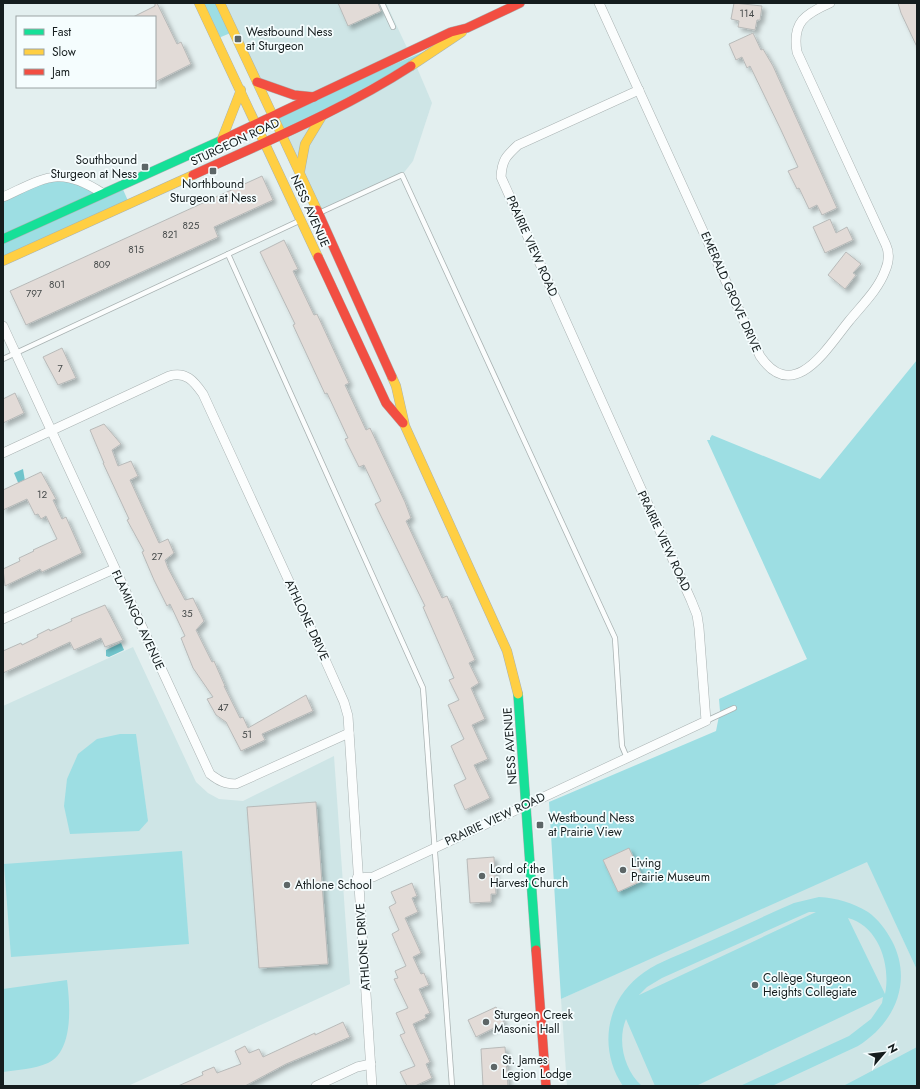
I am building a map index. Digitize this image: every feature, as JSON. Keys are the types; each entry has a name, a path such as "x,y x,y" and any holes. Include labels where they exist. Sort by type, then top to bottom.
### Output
{"main road":[{"name":"NESS AVENUE","path":"199,3 265,141 300,220 386,403 405,426"},
{"name":"STURGEON ROAD","path":"3,239 257,124 451,32 467,28 520,3"},
{"name":"NESS AVENUE","path":"222,5 300,171 396,386 405,426 492,614 507,650 517,689 546,1086"},
{"name":"STURGEON ROAD","path":"3,261 322,116 377,88 454,39 467,28"},
{"path":"257,82 294,95 314,97"},
{"path":"222,139 241,90"},
{"path":"300,171 305,144 322,116"}],"street":[{"name":"EMERALD GROVE DRIVE","path":"599,3 760,356 765,364 778,373 787,375 813,366 881,280 889,258 886,245 797,52 796,41 798,29 803,17 830,3"},
{"name":"PRAIRIE VIEW ROAD","path":"358,878 373,877 706,721 699,628 693,605 501,177 501,164 508,154 518,145 639,90"},
{"path":"3,197 45,178 62,176 88,184 102,193"},
{"name":"FLAMINGO AVENUE","path":"3,326 210,774 220,782 236,784 349,733"},
{"name":"ATHLONE DRIVE","path":"3,453 169,376 176,374 186,376 194,381 202,394 341,695 348,716 372,1086"},
{"path":"3,619 114,569"},
{"path":"316,1086 357,1067 371,1064"}],"lane":[{"path":"382,3 393,27"},
{"path":"319,214 402,175 615,638 622,746 628,758"},
{"path":"3,359 300,220"},
{"path":"228,254 423,688 452,1086"},
{"path":"706,721 734,708"}],"shaded area":[{"path":"199,3 220,3 233,32 216,39"},
{"path":"220,3 386,3 409,52 314,97 257,82"},
{"path":"454,39 282,133 274,115"},
{"path":"415,63 432,103 413,161 402,175 319,214 282,133"},
{"path":"62,176 102,193 121,185 129,203 3,261 3,197"},
{"name":"Living Prairie Museum","path":"917,360 917,970 867,862 561,999 549,802 716,731 720,711 719,699 807,659 707,440 710,440 712,435 820,479"},
{"path":"23,469 25,481 22,492 14,473"},
{"path":"121,643 124,650 109,657 106,656 106,650"},
{"path":"133,647 196,782 208,793 219,799 243,801 334,756 350,984 128,1086 3,1086 3,706"},
{"path":"120,734 136,734 148,821 139,831 70,834 64,806 67,779 78,754 97,739"},
{"path":"182,851 189,944 11,957 4,864"},
{"name":"Collège Sturgeon Heights Collegiate","path":"866,858 917,970 917,1086 567,1086 561,999"},
{"path":"819,897 832,898 857,906 868,912 884,929 892,941 898,956 901,971 897,1000 891,1013 882,1026 871,1037 858,1046 772,1086 740,1086 849,1036 871,1019 882,1003 883,997 696,1086 655,1086 626,1019 622,1036 624,1055 631,1072 642,1086 623,1086 615,1072 608,1043 612,1014 618,1000 627,988 644,972 657,965 794,903","holes":["809,912 816,912 639,995 647,987 662,978","848,918 859,922 868,929 880,948 886,971 885,994"]},
{"path":"67,980 69,1001 68,1026 66,1038 56,1057 48,1063 37,1067 3,1072 3,989"},
{"path":"917,1047 917,1086 843,1086 849,1083"}],"building":[{"path":"155,3 157,3 177,44 181,42 191,64 156,82 156,16 135,16 155,6"},
{"path":"338,3 378,3 381,11 348,26"},
{"path":"734,3 762,6 760,20 757,20 755,30 738,27 739,21 731,19"},
{"path":"898,3 917,3 917,47 901,13"},
{"path":"753,33 761,50 763,49 773,66 837,208 822,215 817,205 809,209 799,188 797,189 788,171 798,167 781,130 750,66 747,68 742,57 736,60 729,44"},
{"path":"262,176 273,200 214,227 218,237 26,325 10,291"},
{"path":"830,219 836,233 847,227 853,240 825,253 813,227"},
{"path":"284,240 298,269 293,271 314,315 317,314 349,383 345,385 366,430 370,428 405,502 411,518 406,521 442,598 447,596 475,660 469,663 479,683 471,688 485,719 472,725 488,759 474,765 490,798 465,810 454,785 466,779 451,746 464,739 448,705 459,700 449,680 454,678 423,607 425,606 375,504 381,501 364,465 359,467 345,439 348,438 327,393 325,394 293,325 295,324 260,252"},
{"path":"846,252 861,264 853,273 856,275 845,289 828,275"},
{"path":"62,348 76,378 58,385 43,357"},
{"path":"15,393 24,413 3,423 3,399"},
{"path":"104,424 121,444 112,450 118,466 131,461 138,476 130,480 159,543 168,539 174,553 165,560 168,568 185,600 193,598 204,621 196,630 212,662 214,661 224,686 240,718 243,717 248,728 306,695 313,711 262,734 265,740 241,751 226,722 216,715 207,699 213,697 193,668 181,638 185,636 170,604 167,606 154,580 142,552 144,551 127,520 129,519 103,463 90,430"},
{"path":"41,472 56,499 53,500 62,519 66,517 82,553 42,572 40,569 5,586 3,569 20,561 19,558 34,551 33,550 57,539 46,516 41,519 38,514 35,515 27,499 3,510 3,490"},
{"path":"105,605 123,640 105,647 101,638 74,650 70,642 3,673 3,651 21,643 22,645 38,637 37,635 49,629 50,631 72,621 71,619"},
{"name":"Athlone School","path":"316,802 328,964 259,968 247,807"},
{"name":"Living Prairie Museum","path":"629,848 644,880 618,892 603,860"},
{"name":"Lord of the Harvest Church","path":"494,857 496,894 491,894 491,902 470,903 467,859"},
{"path":"412,883 417,896 412,898 418,912 405,918 421,953 413,957 421,974 424,973 429,985 419,989 430,1013 425,1015 426,1018 413,1024 430,1062 426,1064 432,1078 415,1086 407,1086 400,1072 415,1066 400,1035 405,1033 396,1013 408,1008 394,979 398,978 395,971 406,966 392,934 399,930 389,907 396,903 391,892"},
{"name":"Sturgeon Creek Masonic Hall","path":"496,1007 504,1023 476,1037 468,1020"},
{"path":"343,1022 350,1037 286,1064 245,1086 178,1086 203,1075 202,1072 214,1067 217,1073 241,1064 235,1051 245,1046 249,1053 259,1049 263,1057"},
{"name":"St. James Legion Lodge","path":"505,1047 508,1086 483,1086 481,1049"}],"traffic: fast":[{"path":"3,239 222,140"},
{"path":"518,694 536,950"}],"traffic: slow":[{"path":"199,3 318,257"},
{"path":"220,3 317,210"},
{"path":"411,66 462,32"},
{"path":"222,139 241,90"},
{"path":"300,171 305,144 322,116"},
{"path":"3,261 193,175"},
{"path":"392,377 396,386 405,426 507,651 518,694"}],"traffic: jam":[{"path":"222,140 451,32 467,28 520,3"},
{"path":"193,175 332,111 411,66"},
{"path":"257,82 294,95 314,97"},
{"path":"317,210 392,377"},
{"path":"318,257 386,403 403,423"},
{"path":"536,950 546,1086"}],"place":[{"name":"Westbound Ness at Sturgeon","path":"238,39"},
{"name":"Southbound Sturgeon at Ness","path":"145,167"},
{"name":"Northbound Sturgeon at Ness","path":"213,171"},
{"name":"Westbound Ness at Prairie View","path":"540,825"},
{"name":"Living Prairie Museum","path":"623,870"},
{"name":"Lord of the Harvest Church","path":"482,876"},
{"name":"Athlone School","path":"287,885"},
{"name":"Collège Sturgeon Heights Collegiate","path":"755,985"},
{"name":"Sturgeon Creek Masonic Hall","path":"486,1022"},
{"name":"St. James Legion Lodge","path":"494,1067"}]}
